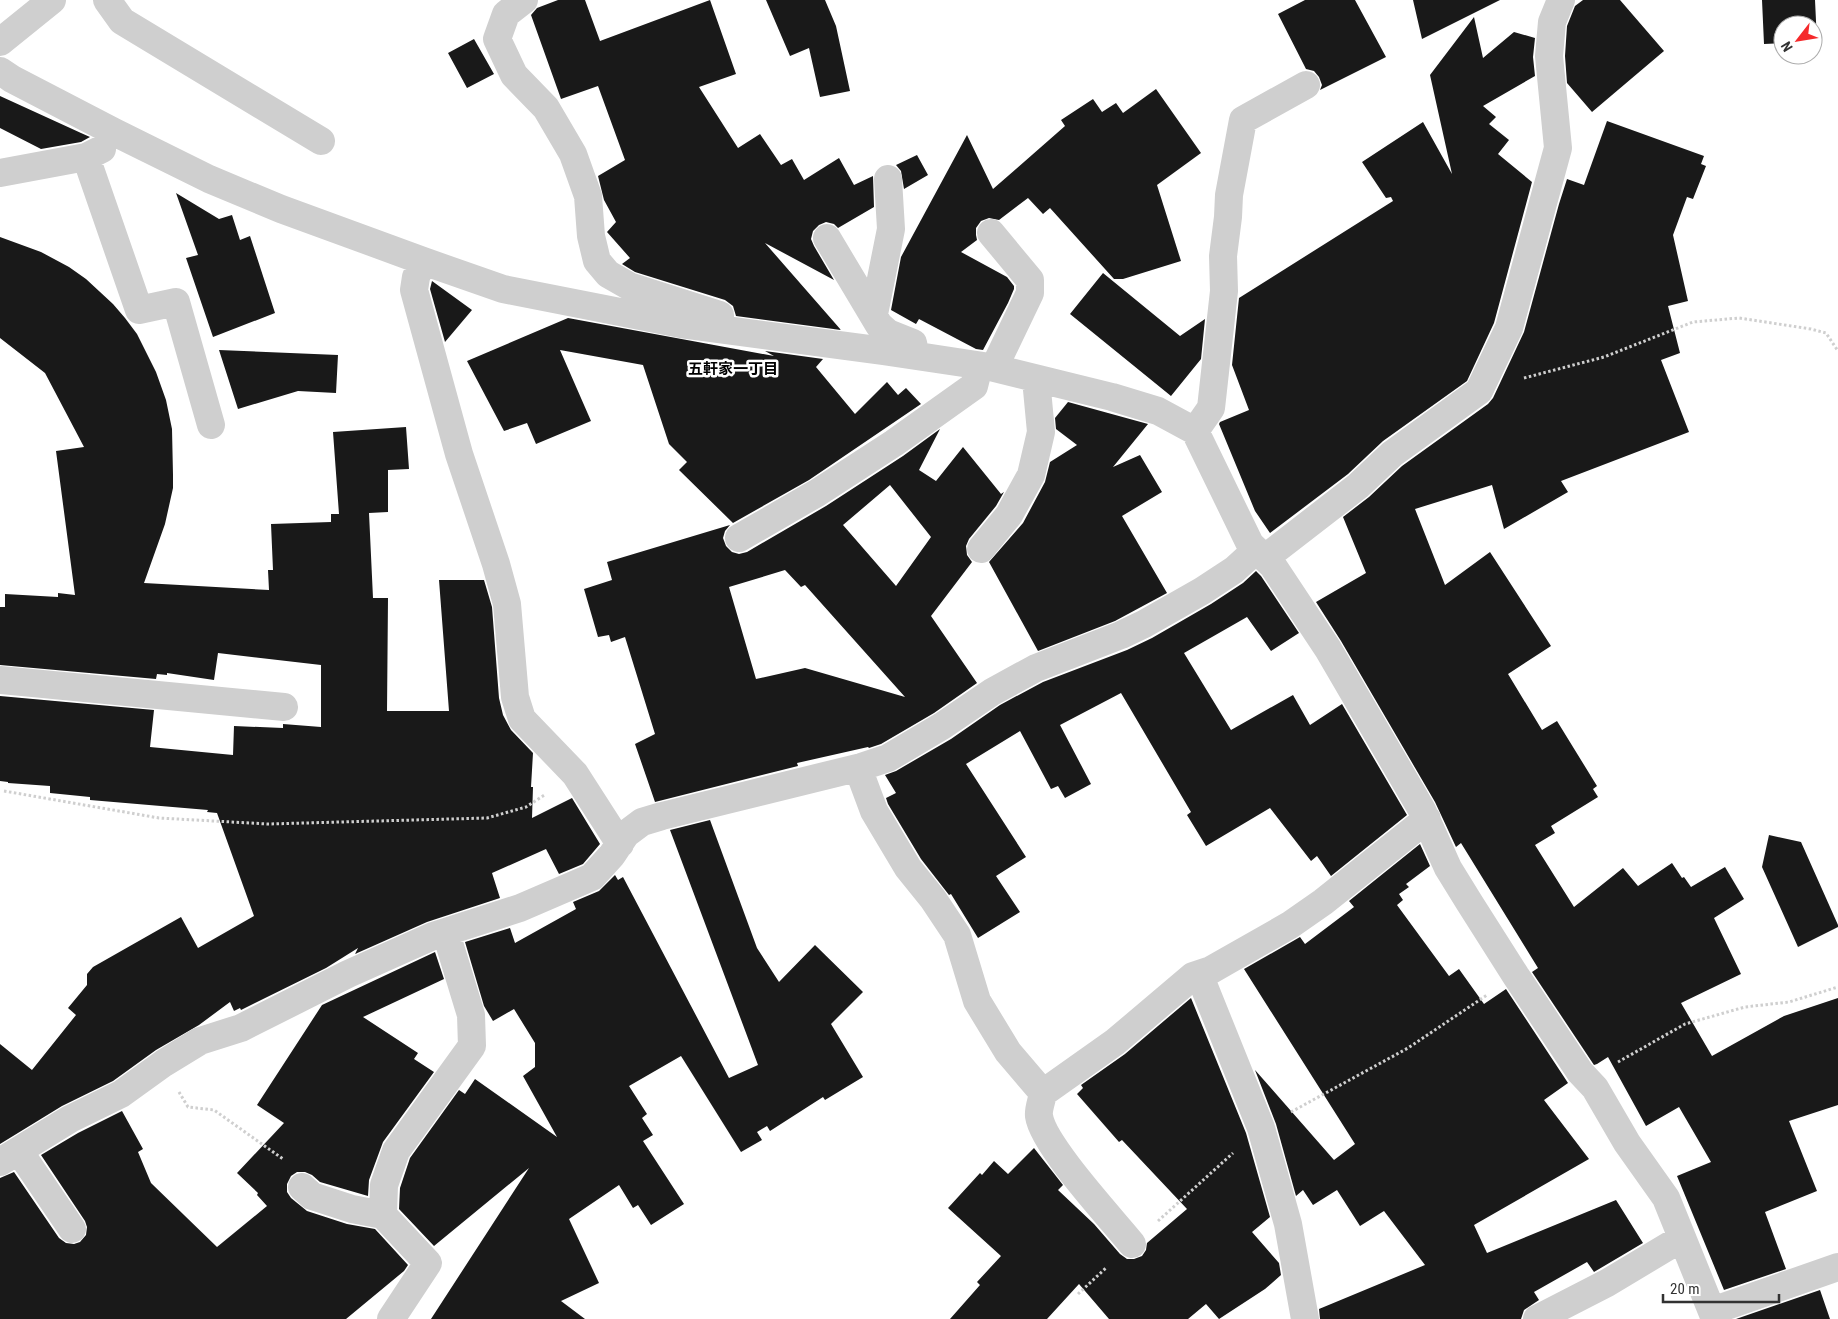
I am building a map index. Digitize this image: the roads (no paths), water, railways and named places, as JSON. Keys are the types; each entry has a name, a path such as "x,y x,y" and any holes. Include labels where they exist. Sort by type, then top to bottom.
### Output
{"street":[{"path":"107,0 122,21 322,141"},
{"path":"524,0 506,14 497,39 514,75 546,108 573,154 588,196 591,236 597,261 608,274 629,286 720,315 719,329"},
{"path":"72,1229 9,1157 70,1119 121,1094 164,1063 200,1041 241,1028 348,974 433,936 520,908 592,877 612,855 626,834 642,822 858,768 888,758 942,726 992,692 1036,668 1144,624 1202,591 1260,554 1358,486 1392,454 1479,392 1509,328 1558,148 1549,56 1552,22 1561,0"},
{"path":"0,42 50,1"},
{"path":"0,71 117,133 209,178 281,209 503,289 681,324 917,355 987,367 1112,397 1158,411 1195,431 1250,544 1273,566 1328,649 1427,819 1448,868 1516,976 1580,1072 1595,1088 1627,1142 1666,1198 1713,1315 1838,1267"},
{"path":"1195,431 1211,408 1224,291 1223,256 1229,195 1243,120 1306,84"},
{"path":"0,173 86,157 107,146 117,133"},
{"path":"86,157 139,310 176,302 211,425"},
{"path":"874,314 891,229 888,179"},
{"path":"739,538 817,493 974,386 1030,293 1030,280 991,233"},
{"path":"827,238 879,325 888,333 913,343 917,355"},
{"path":"422,261 416,277 414,290 459,454 496,564 507,604 515,697 522,718 575,774 588,791 620,844"},
{"path":"982,549 1010,515 1031,474 1041,432 1036,379"},
{"path":"0,680 284,707"},
{"path":"858,768 874,811 908,868 933,899 957,934 977,1002 1008,1052 1043,1093"},
{"path":"1132,1244 1058,1154 1043,1129 1038,1115 1043,1093 1115,1042 1193,976 1211,970 1290,925 1323,902 1427,819"},
{"path":"384,1215 384,1185 396,1151 472,1046 471,1015 446,933"},
{"path":"1199,974 1261,1128 1288,1224 1305,1319"},
{"path":"302,1187 312,1196 352,1210 384,1215 428,1263 391,1319"},
{"path":"1537,1319 1607,1283 1682,1238"}],"district":[{"name":"五軒家一丁目","path":"733,369"}]}
